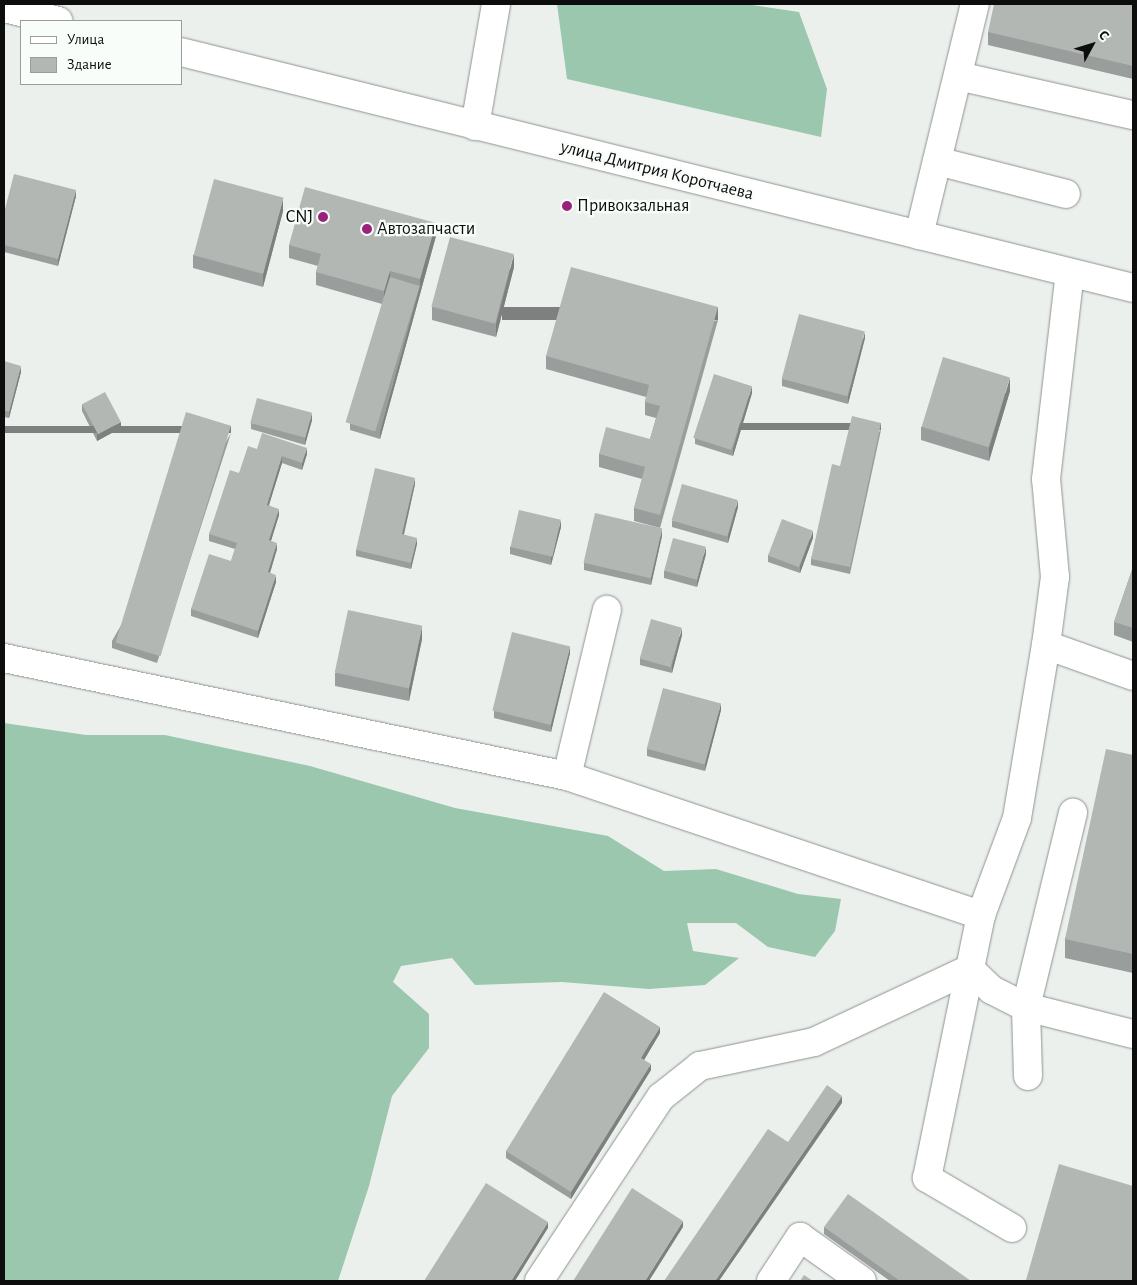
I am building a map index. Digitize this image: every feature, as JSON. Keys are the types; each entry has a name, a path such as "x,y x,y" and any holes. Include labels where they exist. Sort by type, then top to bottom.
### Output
{"street":[{"path":"475,126 496,4"},
{"path":"919,235 975,4"},
{"path":"4,8 54,20"},
{"name":"улица Дмитрия Коротчаева","path":"182,52 1133,288"},
{"path":"958,76 1133,116"},
{"path":"937,161 1066,194"},
{"path":"1012,1228 927,1178 981,915 1017,818 1046,646 1055,577 1046,479 1070,273"},
{"path":"567,776 607,610"},
{"path":"1046,646 1133,676"},
{"path":"4,658 567,776 981,915"},
{"path":"1028,1076 1026,1007 1074,813"},
{"path":"970,969 992,990 1026,1007 1133,1034"},
{"path":"539,1281 661,1097 700,1066 814,1042 970,969"},
{"path":"771,1281 800,1237 862,1281"}],"green space":[{"path":"557,4 745,4 799,12 827,89 821,137 567,79"},
{"path":"4,723 86,735 165,735 310,766 455,808 608,836 664,871 716,869 798,894 841,899 835,931 815,957 768,947 736,923 687,923 693,951 739,958 705,985 649,989 562,982 475,985 452,958 401,966 393,982 429,1014 429,1048 392,1096 369,1186 338,1281 4,1281"}],"building":[{"path":"994,4 1133,4 1133,66 988,32"},
{"path":"14,174 76,190 58,259 4,245 4,213"},
{"path":"214,179 284,198 263,274 194,255"},
{"path":"305,187 436,223 420,279 390,271 384,291 316,272 321,254 289,245"},
{"path":"450,237 514,254 495,324 431,307"},
{"path":"571,267 718,307 660,515 634,508 645,467 599,454 606,427 650,439 660,406 645,402 649,385 546,356"},
{"path":"390,277 420,286 375,431 346,422"},
{"path":"799,314 865,332 847,396 782,379"},
{"path":"943,357 1010,377 989,447 922,427"},
{"path":"4,361 21,366 9,412 4,410"},
{"path":"714,374 752,386 731,450 693,438"},
{"path":"105,392 121,422 98,434 82,404"},
{"path":"257,398 312,413 305,438 250,423"},
{"path":"186,412 231,426 160,656 116,642"},
{"path":"852,416 881,423 850,567 811,559 832,464 840,466"},
{"path":"262,433 307,448 302,463 282,456 267,505 279,509 269,540 277,543 268,572 276,575 258,631 191,609 209,554 231,561 237,543 209,534 230,470 239,473 248,446 257,449"},
{"path":"375,468 415,478 402,534 417,538 411,563 356,550"},
{"path":"682,484 738,500 727,537 672,521"},
{"path":"519,510 561,520 552,557 510,547"},
{"path":"595,513 662,529 651,578 584,563"},
{"path":"782,519 813,531 799,567 768,555"},
{"path":"673,538 706,547 697,580 664,571"},
{"path":"1133,567 1133,628 1114,622"},
{"path":"348,610 422,626 409,688 335,673"},
{"path":"651,619 682,628 670,667 640,658"},
{"path":"512,632 570,647 551,725 492,711"},
{"path":"663,688 721,704 705,764 647,749"},
{"path":"1106,749 1133,755 1133,954 1065,939"},
{"path":"604,992 660,1027 641,1058 651,1064 571,1192 506,1151"},
{"path":"827,1085 842,1096 715,1281 664,1281 768,1129 788,1142"},
{"path":"1059,1164 1133,1186 1133,1281 1026,1280"},
{"path":"486,1183 548,1222 511,1281 424,1281"},
{"path":"632,1188 683,1221 645,1281 573,1281"},
{"path":"848,1194 971,1281 900,1281 824,1227"},
{"path":"804,1275 813,1281 800,1281"}],"place":[{"name":"Привокзальная","path":"567,206"},
{"name":"CNJ","path":"323,217"},
{"name":"Автозапчасти","path":"367,229"}]}
